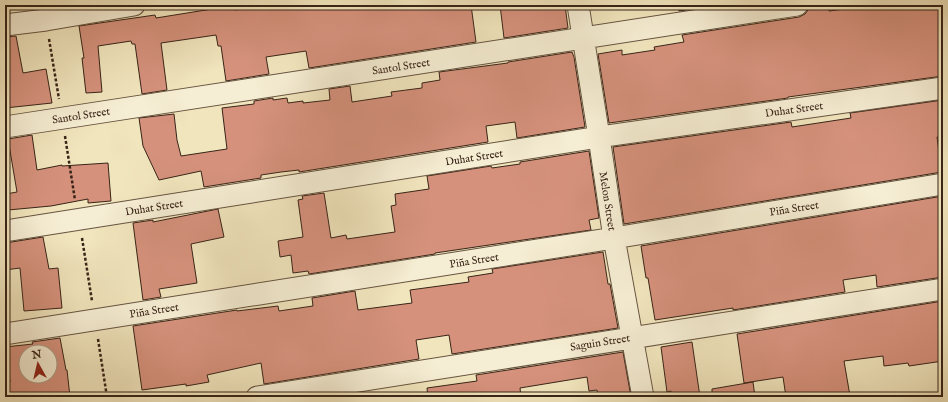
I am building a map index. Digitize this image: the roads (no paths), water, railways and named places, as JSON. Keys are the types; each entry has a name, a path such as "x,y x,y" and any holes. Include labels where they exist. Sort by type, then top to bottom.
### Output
{"street":[{"path":"5,25 46,20 134,5"},
{"name":"Melon Street","path":"578,5 600,137 614,238 643,397"},
{"name":"Santol Street","path":"5,127 797,5"},
{"name":"Duhat Street","path":"5,231 600,137 943,88"},
{"name":"Piña Street","path":"5,334 614,238 943,184"},
{"name":"Saguin Street","path":"257,397 943,289"}]}
